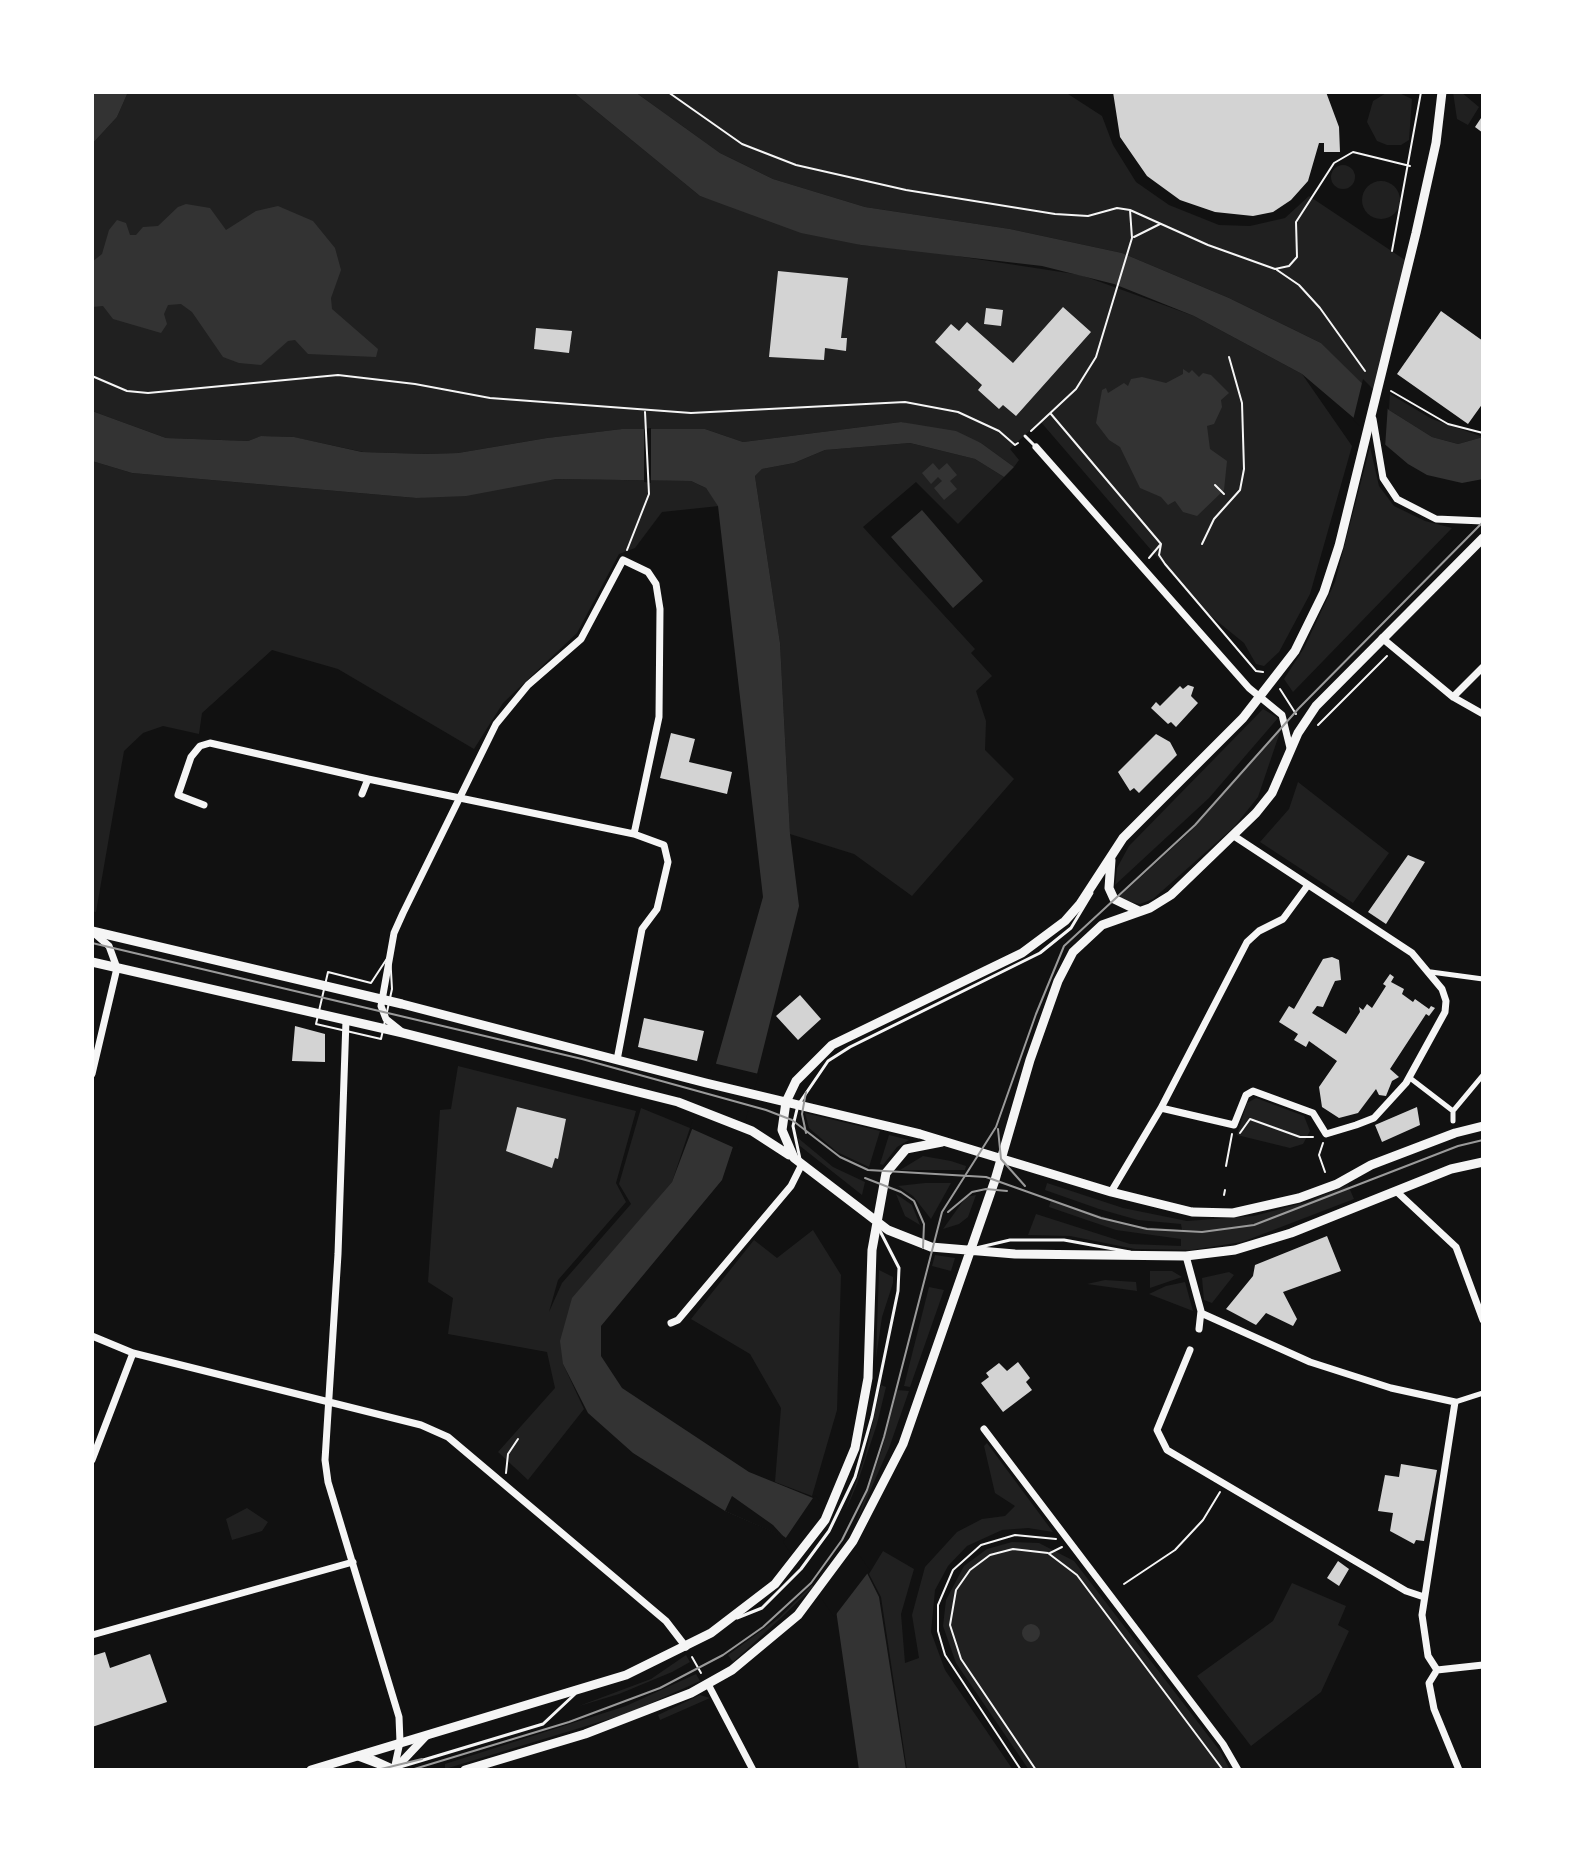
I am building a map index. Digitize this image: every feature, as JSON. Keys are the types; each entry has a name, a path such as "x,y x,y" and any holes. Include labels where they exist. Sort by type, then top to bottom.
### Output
{"main road":[{"path":"802,1164 790,1153 784,1139 786,1102 800,1076 832,1045 1035,945 1073,912 1112,852 1261,697 1307,630 1324,592 1372,412 1436,143 1442,92"},
{"path":"465,1770 648,1712 708,1684 753,1654 798,1615 859,1531 903,1444 1002,1156 1030,1060 1064,967 1094,930 1177,891 1234,836 1272,793 1303,724 1382,638 1483,538"},
{"path":"1112,852 1109,880 1114,899 1140,911"},
{"path":"92,932 326,982 706,1083 949,1141 1111,1192 1192,1212 1233,1213 1261,1209 1337,1184 1371,1165 1481,1126"},
{"path":"92,962 317,1018 346,1020 403,1033 697,1108 770,1141 875,1222 923,1245 969,1251 1186,1256 1262,1242 1467,1164 1483,1162"},
{"path":"311,1770 578,1692 686,1647 757,1600 798,1565 836,1508 852,1460 865,1398 875,1222 883,1181 893,1161 914,1146 949,1141"}],"street":[{"path":"1372,412 1384,481 1405,506 1447,522 1483,521"},
{"path":"1036,447 1141,567 1261,697 1282,715 1290,748"},
{"path":"403,1033 385,1018 381,999 394,933 496,724 528,685 581,639 623,560 648,572 656,584 660,609 659,717 634,834"},
{"path":"1382,638 1453,697 1483,714"},
{"path":"1453,697 1483,667"},
{"path":"204,805 178,795 191,757 200,746 210,743 283,756 368,779 656,840 668,854 657,909 642,929 617,1060"},
{"path":"362,794 368,779"},
{"path":"1161,1108 1236,1129 1246,1095 1253,1091 1313,1113 1326,1134 1374,1118 1410,1078 1434,1036 1446,1001 1431,972 1412,953 1234,836"},
{"path":"1111,1192 1161,1108 1247,942 1259,931 1283,919 1308,885"},
{"path":"92,932 109,946 117,968 92,1074"},
{"path":"1431,972 1483,979"},
{"path":"346,1020 327,1471 398,1713 400,1742 394,1769"},
{"path":"1453,1121 1453,1111 1483,1075"},
{"path":"1410,1078 1453,1111"},
{"path":"671,1323 678,1320 788,1189 802,1164"},
{"path":"1396,1191 1456,1247 1483,1320"},
{"path":"1186,1256 1201,1313 1199,1329"},
{"path":"1201,1313 1310,1362 1391,1388 1455,1402 1483,1393"},
{"path":"92,1336 133,1353 330,1402 439,1433 666,1621 686,1647"},
{"path":"1190,1350 1157,1430 1167,1450 1406,1591 1424,1597"},
{"path":"92,1460 133,1353"},
{"path":"1437,1670 1428,1656 1424,1637 1424,1597 1455,1402"},
{"path":"984,1429 1223,1744 1238,1770"},
{"path":"92,1635 353,1562"},
{"path":"1437,1670 1483,1665"},
{"path":"1437,1670 1429,1683 1434,1709 1459,1770"},
{"path":"708,1684 753,1770"},
{"path":"394,1769 427,1735"},
{"path":"360,1754 394,1769"}],"lane":[{"path":"1025,436 1036,447"},
{"path":"802,1164 795,1147 793,1126 798,1105 823,1066 841,1051 1040,953 1071,928 1087,905 1097,878"},
{"path":"836,1508 866,1444 898,1291 899,1268 875,1222"},
{"path":"969,1251 995,1242 1064,1240 1144,1257"},
{"path":"394,1769 543,1724 578,1692"}],"path":[{"path":"668,92 742,144 796,165 855,181 1055,214 1088,216 1117,208 1130,210 1208,245 1275,269 1299,285 1320,308 1365,371"},
{"path":"1392,251 1410,166 1421,92"},
{"path":"1275,269 1289,266 1297,257 1296,222 1334,163 1353,152 1410,166"},
{"path":"92,376 127,391 148,393 338,375 415,384 490,398 645,411 726,412 905,402 958,412 999,431 1015,445 1076,389 1096,357 1132,238 1130,210"},
{"path":"1132,238 1162,224"},
{"path":"1202,544 1214,519 1240,490 1244,469 1242,403 1229,357"},
{"path":"1391,391 1448,424 1483,433"},
{"path":"623,560 649,494 645,411"},
{"path":"1050,413 1161,544"},
{"path":"1215,485 1224,494"},
{"path":"1141,567 1161,544"},
{"path":"1161,544 1159,555 1165,564 1260,674"},
{"path":"1274,681 1310,733 1395,648"},
{"path":"328,972 371,983"},
{"path":"317,1018 326,982"},
{"path":"1226,1166 1236,1129 1243,1133 1250,1119 1308,1138"},
{"path":"1319,1155 1325,1172"},
{"path":"1224,1195 1225,1190"},
{"path":"503,1483 508,1454 518,1439"},
{"path":"1124,1584 1175,1550 1203,1520 1225,1483"},
{"path":"1021,1770 945,1655 938,1631 938,1605 953,1570 981,1545 1015,1535 1071,1543"},
{"path":"1036,1770 961,1659 952,1637 950,1613 962,1580 979,1562 1013,1549 1048,1553 1071,1543"},
{"path":"1048,1553 1077,1575 1223,1770"},
{"path":"692,1658 700,1672"}],"shaded area":[{"path":"92,92 128,92 117,117 92,144"},
{"path":"128,92 573,92 700,196 861,245 924,251 1081,275 1194,316 1302,374 1352,446 1310,594 1279,652 1264,666 1256,664 1244,643 1201,608 1040,421 1010,449 1019,460 1014,467 981,443 901,422 743,442 705,429 622,429 458,453 426,454 363,452 293,437 262,436 248,441 166,438 92,411 92,144 117,117"},
{"path":"573,92 635,92 720,153 773,179 865,207 1010,229 1122,253 1229,298 1321,343 1389,410 1432,437 1458,444 1483,437 1483,479 1462,483 1427,475 1408,464 1302,374 1194,316 1114,284 1042,266 861,245 801,233 700,196"},
{"path":"635,92 1065,92 1102,116 1113,145 1136,182 1169,205 1219,225 1250,226 1285,218 1309,196 1408,262 1375,397 1321,343 1229,298 1122,253 1010,229 865,207 773,179 720,153"},
{"path":"1388,92 1397,92 1412,99 1409,140 1401,145 1377,141 1367,122 1373,101"},
{"path":"1453,92 1461,92 1479,107 1468,125 1457,119"},
{"path":"1343,165 1351,169 1355,177 1351,185 1343,189 1335,185 1331,177 1335,169"},
{"path":"1381,181 1395,186 1400,200 1395,214 1381,219 1367,214 1362,200 1367,186"},
{"path":"186,204 210,208 226,230 256,211 278,206 313,221 335,248 341,270 331,298 332,309 378,349 376,357 308,354 295,340 288,341 261,365 239,363 223,357 192,312 181,304 168,305 164,314 167,324 161,333 113,319 103,306 92,307 92,262 102,254 109,230 117,220 126,223 130,235 136,235 143,227 158,226 178,207"},
{"path":"1183,369 1189,373 1192,370 1199,377 1203,373 1211,375 1229,393 1221,400 1222,407 1214,424 1207,426 1210,449 1227,461 1224,490 1197,516 1183,512 1175,501 1168,505 1161,497 1140,488 1120,447 1109,440 1096,423 1102,390 1106,388 1108,393 1124,383 1128,386 1131,379 1142,377 1166,383 1183,374"},
{"path":"1390,394 1432,419 1483,437 1458,444 1432,437 1389,410"},
{"path":"92,411 166,438 248,441 261,436 294,437 362,452 426,454 458,453 622,429 705,429 743,442 901,422 956,431 981,443 1014,467 1004,477 975,459 910,443 825,450 794,463 762,469 755,476 780,643 790,834 799,906 757,1074 722,1180 601,1326 601,1356 622,1388 749,1472 813,1498 866,1571 879,1597 906,1770 859,1770 836,1610 785,1537 725,1511 633,1453 588,1413 563,1364 560,1341 572,1298 672,1182 713,1074 763,897 718,506 706,488 691,481 556,479 466,496 416,498 132,473 92,461"},
{"path":"910,443 975,459 1004,477 958,524 916,482 863,527 975,649 971,653 992,676 976,691 986,721 985,750 1014,779 912,896 854,854 790,834 780,643 755,476 762,469 794,463 825,450"},
{"path":"1370,447 1379,486 1394,506 1425,521 1452,528 1293,692 1284,679 1304,648 1335,582"},
{"path":"92,461 132,473 416,498 556,479 691,481 706,488 719,506 662,512 635,548 619,554 577,633 503,703 474,749 338,669 272,650 202,713 199,734 163,726 143,733 124,751 96,912 92,911"},
{"path":"933,463 939,470 947,463 957,475 950,481 957,489 944,500 934,488 942,481 938,477 931,484 922,473"},
{"path":"922,510 983,581 953,608 891,537"},
{"path":"1263,709 1278,718 1209,798 1115,885 1117,868 1129,846"},
{"path":"1281,729 1258,797 1234,827 1153,899 1140,904 1122,900 1120,896 1190,832"},
{"path":"1298,782 1389,853 1353,903 1260,842 1289,809"},
{"path":"458,1066 636,1111 616,1183 626,1202 558,1280 549,1312 562,1283 631,1204 619,1184 641,1108 690,1128 672,1182 626,1237 563,1364 584,1409 528,1480 498,1452 555,1388 547,1352 448,1334 453,1298 428,1282 440,1110 451,1109"},
{"path":"1256,1098 1304,1116 1310,1131 1303,1144 1290,1148 1237,1135 1247,1103"},
{"path":"805,1113 880,1131 869,1167 837,1152 809,1128"},
{"path":"889,1135 909,1140 897,1147 883,1165 880,1164"},
{"path":"798,1138 833,1167 865,1182 862,1195 800,1146"},
{"path":"923,1156 966,1166 965,1170 900,1170"},
{"path":"951,1183 931,1219 913,1196 898,1186"},
{"path":"1047,1183 1123,1208 1187,1221 1254,1216 1307,1202 1348,1185 1354,1199 1242,1242 1191,1250 1135,1249 1070,1236 1028,1235 1036,1214 1130,1244 1181,1246 1181,1239 1116,1230 1049,1207 1051,1200 1133,1226 1182,1230 1181,1224 1138,1220 1099,1209 1045,1190"},
{"path":"896,1194 912,1205 920,1225 905,1216"},
{"path":"976,1195 968,1217 959,1224 943,1229 966,1197"},
{"path":"813,1230 841,1275 837,1410 812,1496 775,1482 781,1408 750,1354 691,1319 754,1240 777,1258"},
{"path":"935,1255 955,1258 951,1271 932,1266"},
{"path":"879,1270 893,1277 893,1283 882,1317 876,1358"},
{"path":"1150,1271 1172,1271 1182,1277 1150,1288"},
{"path":"1229,1272 1234,1275 1212,1303 1204,1300 1202,1278"},
{"path":"1105,1280 1136,1282 1137,1291 1087,1284"},
{"path":"1185,1282 1193,1311 1149,1294 1166,1286"},
{"path":"929,1287 944,1290 910,1387 904,1386"},
{"path":"881,1385 886,1387 877,1424 857,1484 845,1512 865,1457"},
{"path":"897,1390 909,1391 889,1448 856,1523 882,1449"},
{"path":"987,1443 1053,1532 1028,1528 1002,1530 967,1546 948,1566 935,1590 931,1632 945,1670 1013,1770 907,1770 881,1597 869,1574 883,1551 914,1569 901,1614 905,1663 919,1658 912,1615 925,1567 957,1532 982,1519 1005,1516 1015,1506 995,1493 984,1446"},
{"path":"247,1508 268,1522 262,1531 232,1540 226,1519"},
{"path":"1012,1542 1039,1543 1074,1561 1220,1751 1230,1770 1029,1770 956,1663 943,1626 946,1600 964,1566 987,1549"},
{"path":"1292,1583 1346,1606 1338,1625 1349,1631 1321,1692 1251,1746 1197,1676 1273,1621"},
{"path":"815,1585 733,1662 728,1655 780,1617"},
{"path":"1027,1624 1035,1624 1040,1633 1038,1640 1027,1642 1022,1637 1022,1629"},
{"path":"686,1655 690,1662 672,1672 619,1694 579,1706 651,1679"},
{"path":"696,1674 700,1681 629,1713 445,1769 445,1764 626,1706"},
{"path":"700,1695 710,1698 660,1720 658,1715"}],"pier":[{"path":"1363,379 1388,404 1385,448 1353,420"},
{"path":"651,428 651,483 644,482 644,429"},
{"path":"713,1063 759,1074 737,1149 690,1128"},
{"path":"815,1495 870,1570 834,1617 783,1542"},
{"path":"732,1496 773,1525 784,1537 725,1511"}],"building":[{"path":"1113,92 1326,92 1339,127 1340,152 1324,152 1324,143 1319,143 1308,181 1291,200 1273,212 1253,216 1215,212 1180,200 1147,176 1120,137"},
{"path":"1483,115 1483,133 1475,127"},
{"path":"778,271 848,278 841,338 847,338 846,351 825,348 824,360 769,357"},
{"path":"1063,307 1091,332 1016,416 1003,405 999,409 978,390 982,385 935,342 951,324 959,331 967,322 1013,363"},
{"path":"986,308 1003,310 1001,326 984,324"},
{"path":"1441,311 1483,341 1483,403 1468,424 1397,374"},
{"path":"536,328 572,331 569,353 534,349"},
{"path":"1188,685 1194,687 1191,696 1198,703 1176,727 1171,722 1168,724 1151,708 1156,702 1160,706 1180,686 1183,689"},
{"path":"671,733 695,739 689,762 732,772 727,794 660,778"},
{"path":"1156,734 1170,742 1177,755 1139,793 1134,788 1130,791 1118,772"},
{"path":"1408,855 1425,862 1386,924 1368,912"},
{"path":"1332,957 1339,960 1341,980 1335,981 1323,1007 1317,1006 1312,1013 1346,1034 1360,1012 1359,1007 1363,1010 1367,1004 1372,1008 1390,974 1394,977 1391,982 1404,989 1402,994 1429,1009 1431,1006 1435,1008 1429,1016 1426,1014 1390,1069 1399,1077 1392,1081 1386,1096 1379,1095 1376,1089 1358,1113 1339,1118 1322,1107 1319,1087 1337,1061 1309,1041 1306,1047 1294,1040 1298,1034 1279,1022 1289,1006 1294,1009 1323,959"},
{"path":"800,995 821,1019 798,1040 776,1016"},
{"path":"644,1018 704,1031 697,1061 638,1047"},
{"path":"295,1026 325,1034 325,1062 292,1061"},
{"path":"517,1107 566,1119 558,1159 555,1158 552,1168 506,1151"},
{"path":"1417,1107 1420,1125 1382,1142 1375,1125"},
{"path":"1327,1236 1341,1271 1283,1292 1297,1319 1293,1326 1266,1313 1256,1325 1226,1309 1253,1276 1255,1265"},
{"path":"1018,1362 1030,1378 1026,1382 1032,1390 1003,1412 981,1383 989,1377 986,1373 999,1363 1007,1371"},
{"path":"1401,1464 1437,1470 1424,1541 1416,1540 1414,1544 1390,1531 1393,1513 1378,1511 1385,1475 1399,1477"},
{"path":"1338,1561 1349,1569 1339,1586 1327,1578"},
{"path":"105,1652 110,1668 150,1654 167,1702 92,1727 92,1656"}],"tram line":[{"path":"411,1770 569,1722 660,1688 723,1655 763,1627 811,1583 842,1540 867,1490 884,1437 942,1212 996,1127 1064,946 1195,825 1299,708 1483,522"},
{"path":"92,943 582,1059 792,1120 840,1157 868,1170 986,1177 1101,1218 1147,1229 1202,1232 1254,1225 1458,1146 1483,1140"},
{"path":"806,1092 802,1114 806,1133"},
{"path":"998,1129 1001,1159 1025,1186"},
{"path":"865,1178 901,1192 914,1201 924,1224 923,1248"},
{"path":"948,1212 972,1192 986,1189 1007,1191"},
{"path":"377,1770 422,1759"}]}
